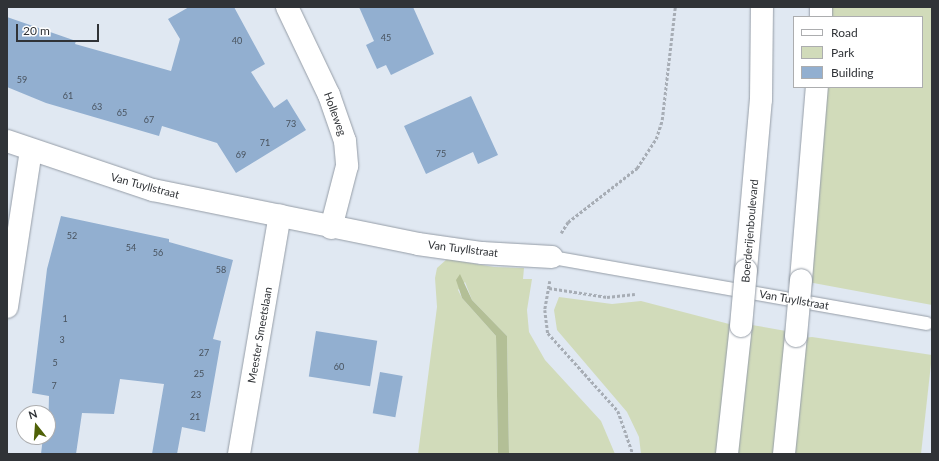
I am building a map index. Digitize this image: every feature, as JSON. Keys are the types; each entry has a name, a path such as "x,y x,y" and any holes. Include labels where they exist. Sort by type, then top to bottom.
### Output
{"street":[{"name":"Holleweg","path":"287,7 329,95 345,141 348,166 331,228"},
{"name":"Boerderijenboulevard","path":"727,454 741,326 761,100 762,7"},
{"path":"784,454 796,336 817,88"},
{"name":"Van Tuyllstraat","path":"7,141 31,151 153,190 331,228 482,253 552,257"},
{"path":"7,307 31,151"},
{"name":"Meester Smeetslaan","path":"239,454 280,216"}],"lane":[{"name":"Van Tuyllstraat","path":"552,257 926,323"}],"path":[{"path":"552,257 554,243 568,222 637,168 656,139 662,120 675,7"},
{"path":"549,288 545,315 548,333 618,411 633,454"}],"green space":[{"path":"825,7 932,7 932,305 808,282 822,88 923,88 923,16 825,16"},
{"path":"447,259 494,267 524,268 523,279 532,279 527,310 529,332 545,360 601,421 615,454 509,454 507,336 472,300 465,282 458,290 462,298 496,336 498,454 418,454 437,307 435,278 437,268"},
{"path":"559,297 612,304 641,301 733,325 721,454 641,454 639,437 627,412 557,330 554,310"},
{"path":"752,325 786,331 777,454 736,454 748,328"},
{"path":"812,337 932,355 921,454 792,454 803,338"}],"shaded area":[{"path":"460,274 472,300 507,336 509,454 498,454 496,336 462,298 456,280"}],"building":[{"path":"189,7 234,7 265,64 251,72 274,108 287,99 306,130 236,173 217,143 162,126 159,136 46,103 7,87 7,17 76,41 75,44 171,71 180,39 168,19"},
{"path":"359,7 413,7 434,54 391,75 386,65 377,69 366,45 374,41"},
{"path":"471,96 498,155 478,164 473,152 426,174 404,126"},
{"path":"61,216 169,239 169,242 233,260 213,339 221,341 205,432 182,427 177,454 152,454 164,384 120,379 114,414 82,413 76,454 41,454 42,445 56,445 56,405 49,405 49,396 32,393 47,269"},
{"path":"316,331 377,341 370,386 309,376"},
{"path":"380,372 403,376 395,417 373,413"}]}
